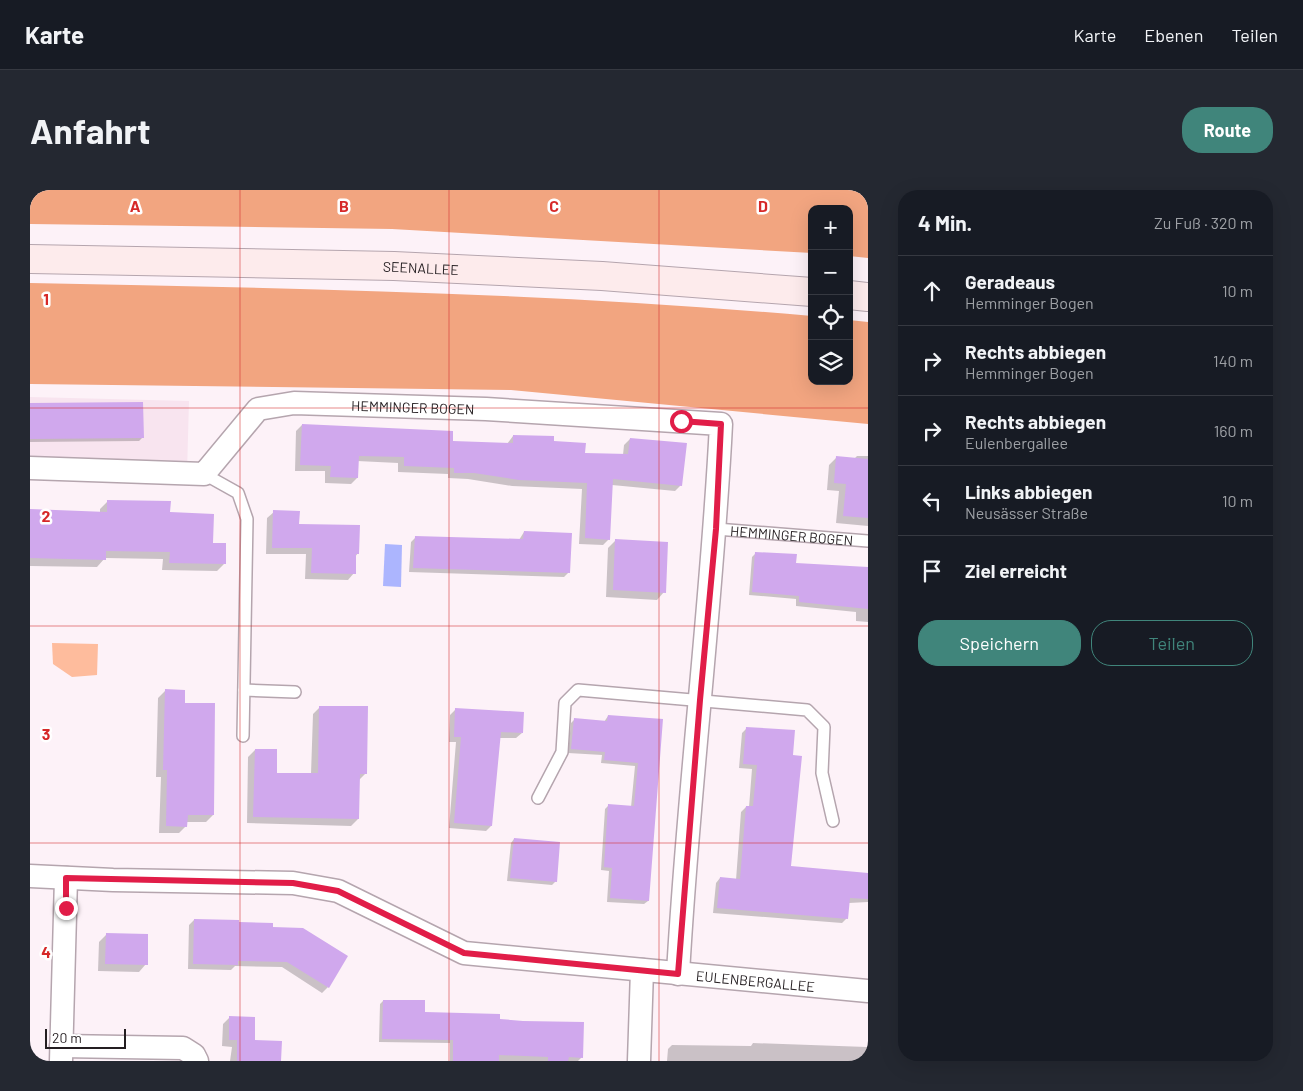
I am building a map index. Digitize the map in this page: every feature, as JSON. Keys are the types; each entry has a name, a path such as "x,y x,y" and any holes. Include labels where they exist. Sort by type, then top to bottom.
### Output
{"main road":[{"name":"SEENALLEE","path":"30,259 394,266 602,276 808,292"},
{"path":"853,295 868,297"}],"street":[{"name":"HEMMINGER BOGEN","path":"204,474 258,409 294,404 486,409 721,424 716,529 678,974"},
{"path":"30,468 204,474"},
{"name":"EULENBERGALLEE","path":"30,876 293,883 338,891 464,953 868,991"},
{"path":"66,878 61,1054 183,1048 194,1055 197,1061"},
{"path":"639,1061 642,970"}],"lane":[{"path":"204,474 238,493 247,519 244,736"},
{"name":"HEMMINGER BOGEN","path":"716,529 868,541"},
{"path":"244,690 295,692"},
{"path":"538,798 562,752 565,703 578,690 807,710 824,727 822,773 833,821"}],"shaded area":[{"path":"30,190 868,190 868,258 853,256 853,205 808,205 808,253 392,229 30,224"},
{"path":"30,283 519,297 714,308 808,316 808,385 853,385 853,320 868,322 868,424 511,390 30,384"},
{"path":"30,397 189,401 187,473 30,468"},
{"path":"52,643 98,644 97,675 72,677 53,664"}],"water":[{"path":"385,544 402,545 401,587 383,586"}],"building":[{"path":"143,402 144,438 30,439 30,403"},
{"path":"302,424 453,431 453,441 513,443 513,435 554,436 554,441 586,443 585,453 628,454 630,438 687,443 682,486 613,479 610,540 585,538 587,483 519,480 474,473 454,473 454,468 404,466 404,457 359,456 358,478 330,477 331,466 300,465"},
{"path":"836,456 868,459 868,518 843,516 846,484 834,483"},
{"path":"107,500 171,501 170,512 214,514 213,543 226,543 226,564 169,563 170,552 106,551 106,560 30,558 30,509 107,512"},
{"path":"273,510 300,511 299,524 360,525 359,554 356,554 356,574 311,573 312,548 272,548"},
{"path":"524,531 572,533 570,573 413,568 415,536 523,539"},
{"path":"615,539 668,542 666,593 613,590"},
{"path":"755,552 797,554 796,563 868,567 868,609 799,602 799,596 752,592"},
{"path":"165,689 185,690 185,703 215,703 214,815 188,815 187,827 166,826 167,770 163,770"},
{"path":"319,706 368,706 367,774 360,774 359,819 253,817 255,749 277,749 277,773 318,773"},
{"path":"455,708 524,712 523,733 501,732 492,826 454,823 461,737 454,737"},
{"path":"608,715 663,719 649,901 610,898 612,868 604,867 608,804 634,806 638,763 604,760 605,752 571,749 574,718 607,721"},
{"path":"746,727 795,730 793,755 802,756 791,866 868,873 868,899 850,898 848,919 717,908 720,877 740,879 746,806 753,806 757,765 743,764"},
{"path":"514,838 560,842 557,882 510,878"},
{"path":"194,919 239,920 239,922 273,923 273,927 303,928 348,956 329,988 287,962 238,961 238,965 193,964"},
{"path":"106,933 148,934 148,965 105,964"},
{"path":"383,1000 425,1000 425,1012 500,1014 500,1019 523,1021 584,1022 583,1058 569,1057 568,1061 548,1061 548,1057 499,1055 499,1061 453,1061 453,1040 382,1039"},
{"path":"229,1016 255,1017 255,1040 282,1041 281,1061 237,1061 237,1040 229,1040"}],"route":[{"path":"66,908 66,878 293,883 338,891 371,909 464,953 678,974 716,529 721,424 681,421"}]}
